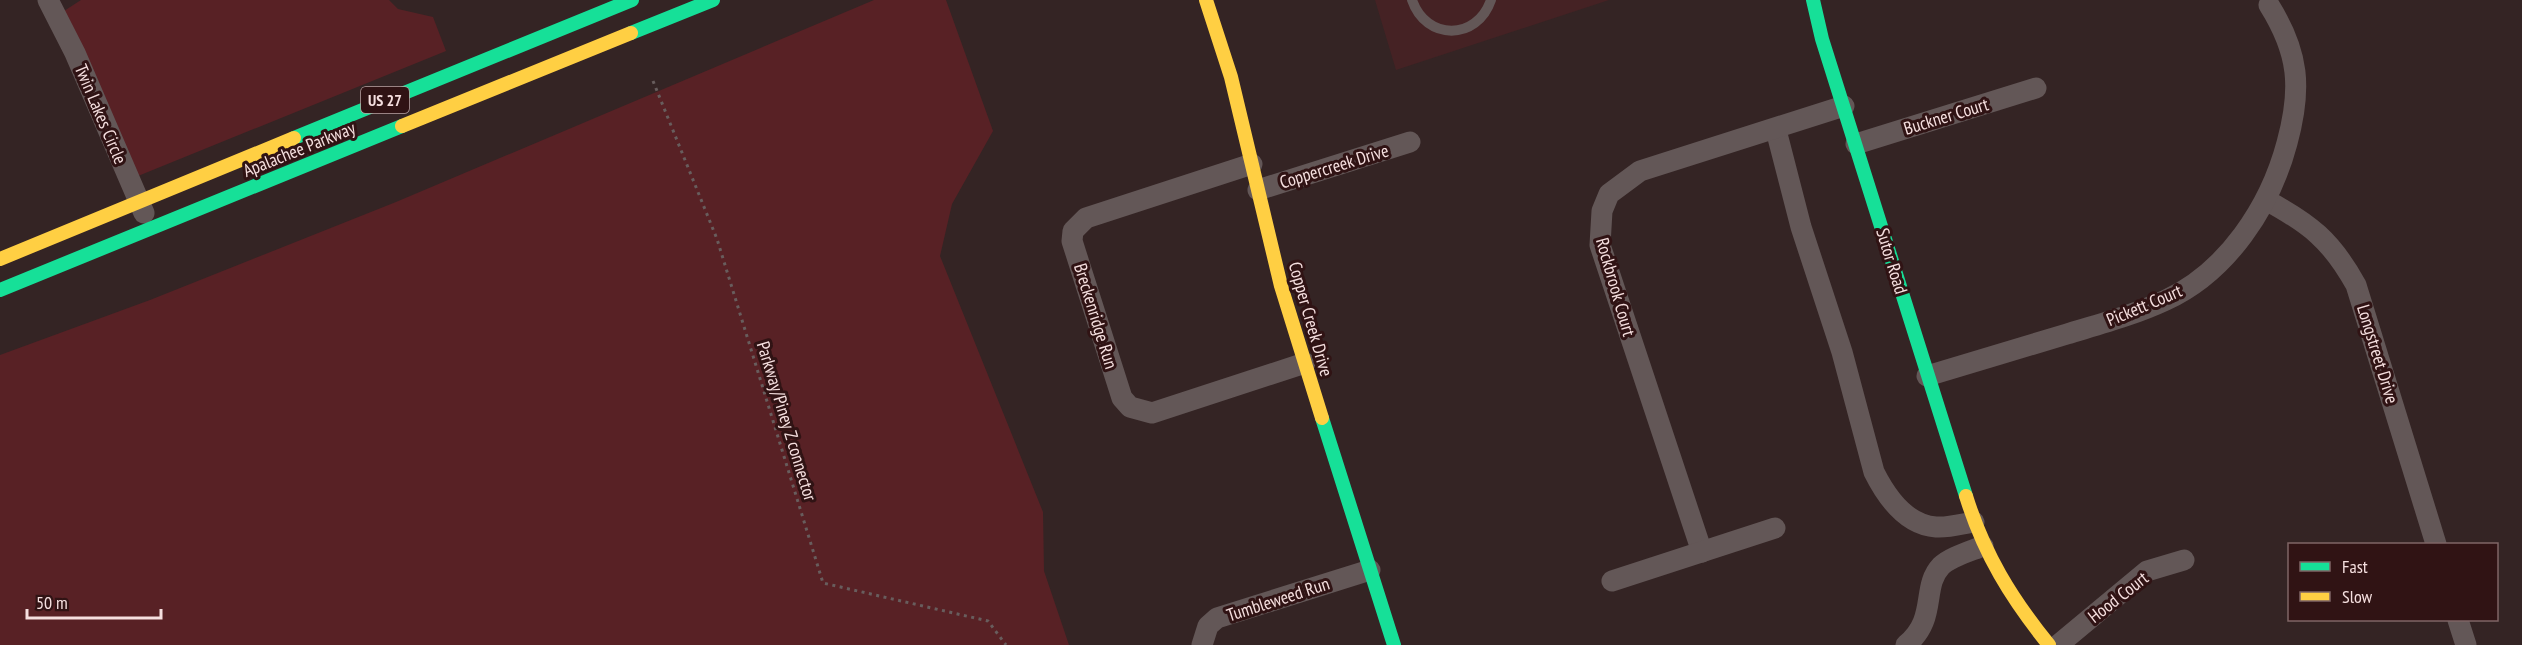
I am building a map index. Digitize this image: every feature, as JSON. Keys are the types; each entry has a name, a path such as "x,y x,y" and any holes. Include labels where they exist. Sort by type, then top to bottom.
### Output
{"main road":[{"name":"Apalachee Parkway","path":"0,259 632,0"},
{"path":"638,0 648,26"},
{"name":"Apalachee Parkway","path":"0,290 712,0"},
{"name":"Copper Creek Drive","path":"1206,0 1231,77 1281,286 1394,645"},
{"name":"Sutor Road","path":"1814,0 1822,39 1974,522 1983,546 2017,606 2049,645"}],"street":[{"name":"Twin Lakes Circle","path":"48,0 151,228"},
{"name":"Pickett Court","path":"1927,376 2133,314 2168,299 2192,285 2236,244 2266,200 2284,154 2296,97 2296,63 2285,31 2269,5"},
{"name":"Buckner Court","path":"1856,144 2036,88"},
{"name":"Rockbrook Court","path":"1702,552 1600,246 1600,219 1609,194 1640,171 1776,130 1844,106"},
{"path":"1776,130 1801,226 1842,351 1874,471 1882,488 1899,509 1918,522 1935,527 1974,522"},
{"name":"Coppercreek Drive","path":"1258,190 1410,142"},
{"name":"Breckenridge Run","path":"1252,164 1086,218 1073,231 1072,241 1110,365 1122,398 1130,407 1152,413 1305,363"},
{"name":"Longstreet Drive","path":"2266,200 2312,227 2343,262 2356,285 2436,543"},
{"path":"1612,581 1774,528"},
{"path":"1906,645 1920,630 1927,615 1933,578 1942,564 1983,546"},
{"name":"Hood Court","path":"2058,645 2147,571 2184,560"},
{"name":"Tumbleweed Run","path":"1202,645 1208,626 1217,618 1370,570"},
{"path":"2458,621 2466,645"}],"lane":[{"path":"1412,0 1416,13 1428,24 1449,31 1470,26 1480,19 1491,0"}],"path":[{"name":"Parkway/Piney Z connector","path":"653,81 717,239 823,583 988,621 1006,645"}],"shaded area":[{"path":"81,0 389,0 398,9 433,17 446,51 138,176 64,11"},
{"path":"874,0 946,0 993,131 952,204 940,256 1043,512 1044,571 1069,645 0,645 0,355 150,300 396,202"},
{"path":"1375,0 1609,0 1396,70"}],"traffic: fast":[{"path":"294,138 632,0"},
{"path":"631,33 713,0"},
{"path":"1813,0 1822,39 1966,496"},
{"path":"0,290 402,126"},
{"path":"1322,418 1394,645"}],"traffic: slow":[{"path":"1206,0 1231,77 1281,286 1322,418"},
{"path":"402,126 631,33"},
{"path":"0,259 294,138"},
{"path":"1966,496 1981,537 2000,575 2049,645"}]}
